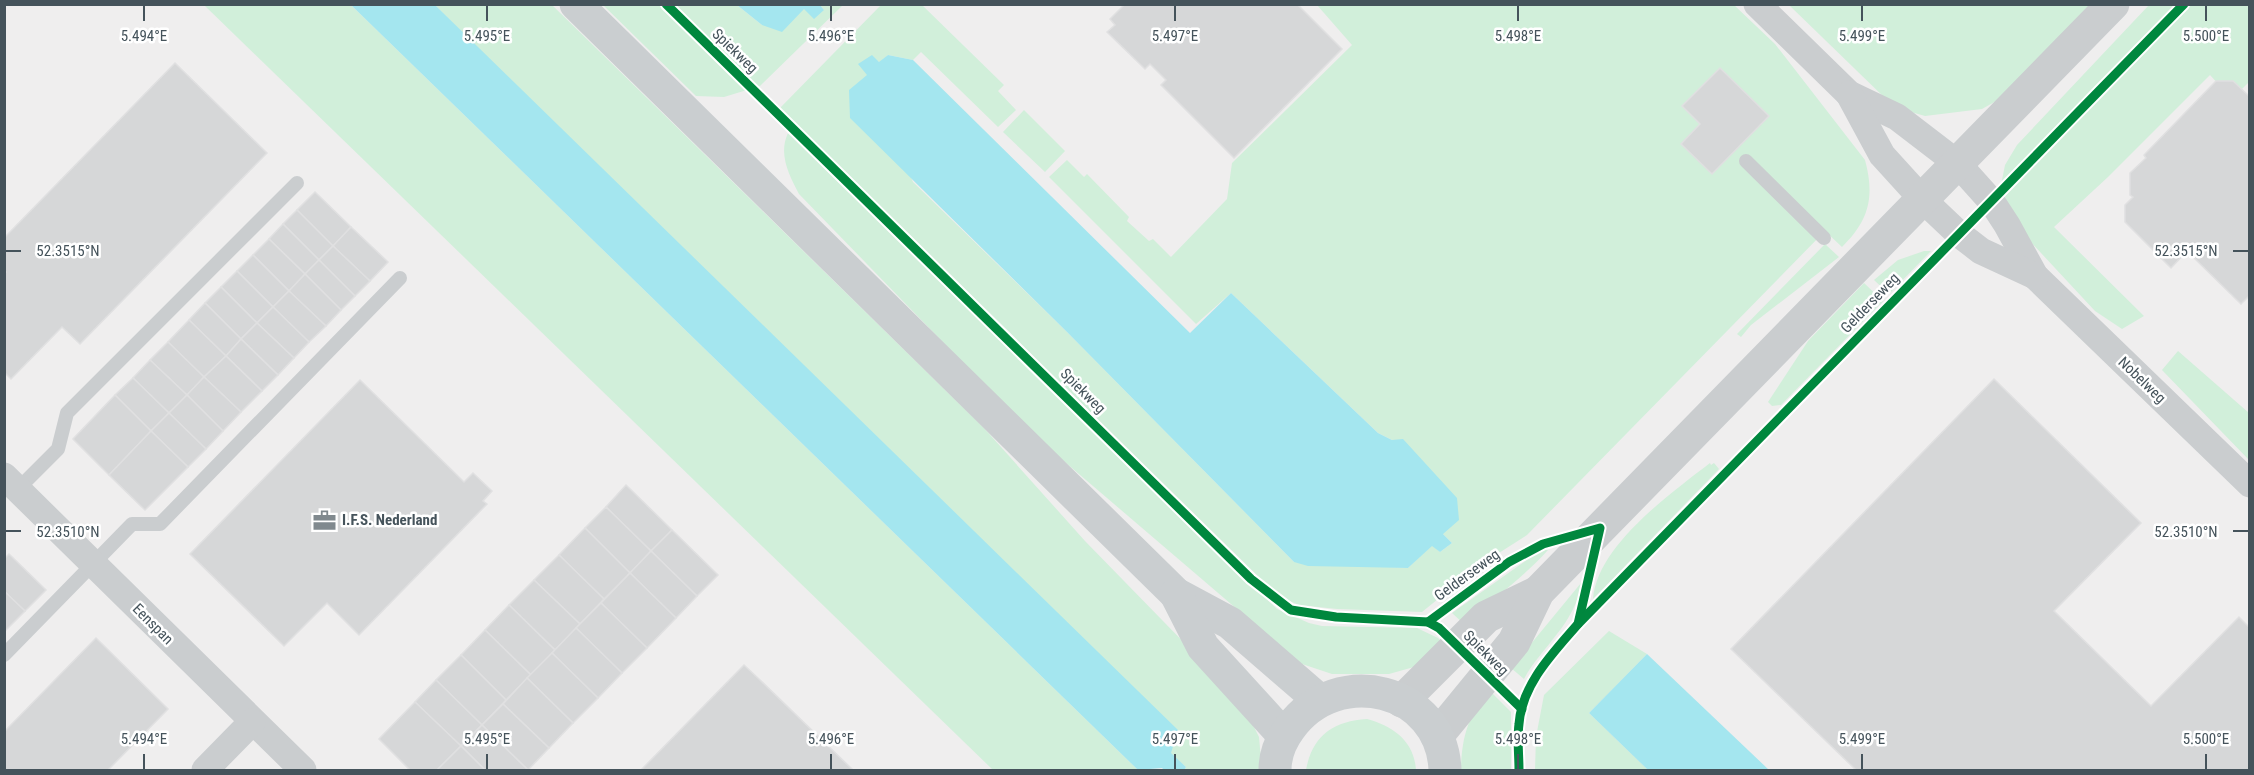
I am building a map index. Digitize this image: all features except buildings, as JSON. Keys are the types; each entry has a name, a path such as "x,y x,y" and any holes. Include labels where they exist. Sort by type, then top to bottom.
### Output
{"main road":[{"path":"576,4 1176,594 1230,623 1319,700"},
{"path":"1176,594 1203,647 1284,736"},
{"path":"1275,771 1275,761 1284,736 1299,715 1319,700 1347,691 1376,691 1402,701 1422,715 1437,736 1445,759 1445,771"}],"street":[{"path":"1757,4 1849,94"},
{"path":"1437,736 1514,642 1538,592 2113,4"},
{"name":"Nobelweg","path":"1849,94 1897,117 1957,163 1997,210 2035,276 2250,484"},
{"name":"Nobelweg","path":"1849,94 1882,155 1922,199 1981,251 2035,276"},
{"name":"Eenspan","path":"11,483 303,771"},
{"path":"1402,701 1486,617 1538,592"},
{"path":"205,771 252,722"}],"lane":[{"path":"1746,161 1824,238"},
{"path":"11,483 58,449 67,413 297,183"},
{"path":"4,655 132,524 160,524 400,278"}],"green space":[{"path":"204,5 351,5 1138,770 993,770"},
{"path":"435,5 552,5 983,427 1085,541 1241,701 1259,737 1262,770 1184,770 1186,767"},
{"path":"603,5 737,5 762,25 804,8 824,10 820,5 843,5 760,86 724,97 696,96"},
{"path":"881,5 922,5 1004,85 998,91 1016,110 998,127 921,52 913,60 888,55 880,62 866,60 859,64 867,74 913,182 1067,332 1294,562 1408,568 1432,545 1440,552 1452,543 1443,534 1392,440 1378,433 1231,293 1196,324 1049,177 1067,160 1084,177 1087,174 1129,217 1127,221 1149,241 1153,239 1171,257 1227,199 1232,163 1352,45 1317,5 1734,5 1775,44 1865,160 1869,197 1864,217 1842,247 1825,231 1527,535 1480,565 1422,612 1337,609 1299,605 1285,599 1262,580 780,108"},
{"path":"1789,5 2095,5 2005,96 1982,109 1925,116 1904,110 1889,102"},
{"path":"2149,5 2249,5 2249,82 2232,99 2210,75 2108,177 2054,227 2144,316 2122,329 2095,311 2014,224 2001,185 2005,165 2017,145"},
{"path":"1024,110 1065,151 1045,172 1003,132"},
{"path":"788,133 1277,609 1322,626 1417,628 1438,638 1445,645 1421,665 1389,674 1332,674 1296,662 1031,433 799,194 788,172 784,157"},
{"path":"1825,244 1839,257 1751,325 1741,337 1737,334"},
{"path":"1924,251 1931,251 1889,294 1874,280 1898,260"},
{"path":"1864,283 1883,301 1781,405 1772,406 1768,402 1808,341"},
{"path":"2178,351 2249,413 2249,460 2162,370"},
{"path":"1710,463 1711,465 1714,463 1719,469 1593,599 1598,579 1607,560 1621,541 1656,506"},
{"path":"1542,549 1548,550 1465,625 1452,613"},
{"path":"1581,583 1583,585 1569,617 1524,679 1511,668"},
{"path":"1609,631 1647,654 1589,713 1648,770 1535,770 1536,737 1544,695"},
{"path":"1490,691 1511,712 1511,770 1461,770 1462,748 1467,728 1476,708"},
{"path":"1367,719 1385,726 1400,736 1411,751 1416,770 1306,770 1313,748 1326,732 1344,723"}],"water":[{"path":"351,5 435,5 1178,730 1171,753 1186,767 1184,770 1164,770 1162,768 1138,770"},
{"path":"737,5 820,5 824,10 814,19 804,9 782,32 762,25"},
{"path":"872,55 879,62 888,55 913,60 1190,333 1231,293 1378,433 1392,440 1403,439 1457,498 1459,520 1443,534 1452,543 1440,552 1432,546 1408,568 1308,566 1294,562 1067,332 850,118 849,90 867,75 858,64"},
{"path":"1647,654 1769,770 1648,770 1589,713"}],"cycle path":[{"name":"Spiekweg","path":"666,4 1251,579 1291,610 1336,617 1428,622 1439,628 1522,709"},
{"name":"Gelderseweg","path":"1519,770 1518,730 1521,709 1532,682 1568,635 2184,4"},
{"name":"Gelderseweg","path":"1428,622 1509,562 1543,544 1600,528 1578,624"}],"place":[{"name":"I.F.S. Nederland","path":"324,520"}]}
